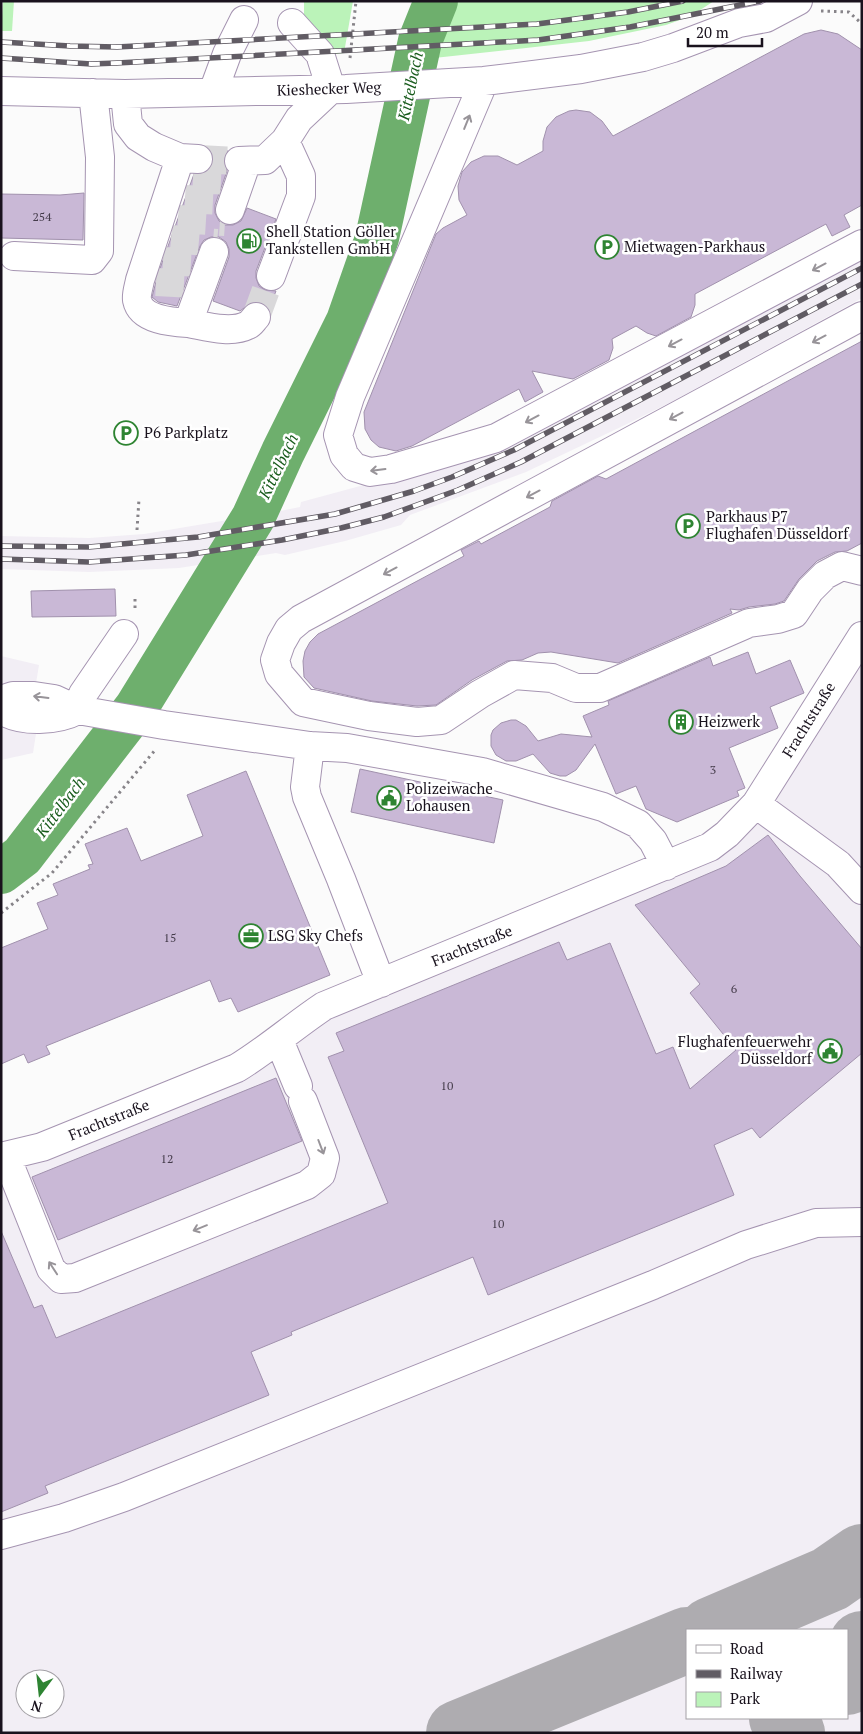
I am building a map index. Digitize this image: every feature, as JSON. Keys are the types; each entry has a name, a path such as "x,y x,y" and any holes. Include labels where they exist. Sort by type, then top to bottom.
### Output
{"street":[{"name":"Kieshecker Weg","path":"1,91 125,94 339,89 484,81 581,69 643,57 688,43 746,12 766,18 807,4"},
{"path":"212,92 226,54 244,20"},
{"path":"235,186 285,140 299,119 339,89 320,54 292,23"},
{"path":"484,81 458,165 417,260 350,397 338,435 344,456 354,466 370,472 391,469 496,438 862,244"},
{"path":"14,256 92,260 99,251 100,157 94,93"},
{"path":"125,94 128,124 138,137 154,147 166,229 140,308 156,318 199,284 222,328 240,328 249,325 256,317"},
{"path":"271,276 301,196 301,176 285,140"},
{"path":"862,316 301,619 289,629 281,643 275,660 279,674 303,702 369,716 417,722 441,720 480,694 514,675 552,678 576,688 600,688 733,622 778,619 794,614 810,590 825,575 842,566 862,571"},
{"path":"86,711 82,694 124,634"},
{"name":"Frachtstraße","path":"4,1157 42,1147 237,1068 324,1006 710,847 727,834 756,804 862,636"},
{"path":"1,700 13,696 34,696 54,699 86,711 156,723 310,746 347,748 482,772 603,807 638,824 653,840 666,866"},
{"path":"1,710 10,715 38,719 67,716 86,711"},
{"path":"432,762 441,720"},
{"path":"310,746 305,787 307,797 381,983"},
{"path":"756,804 838,864 862,890"},
{"path":"4,1157 51,1269 61,1279 75,1278 307,1185 321,1174 325,1158 278,1040"},
{"path":"1,1535 64,1518 124,1497 653,1285 746,1245 816,1223 862,1222"}],"path":[{"path":"339,89 356,1"},
{"path":"807,4 819,11 849,12 862,24"},
{"path":"137,530 139,499"},
{"path":"1,913 52,873 155,750 156,723"}],"shaded area":[{"path":"862,259 862,298 627,424 526,472 410,515 401,525 285,555 276,553 179,568 89,572 1,569 1,536 89,538 144,534 300,507 301,502 386,479 401,481 525,434 575,411 669,363"},
{"path":"862,655 862,1733 1,1733 1,1152 687,869 748,832"},
{"path":"1,656 39,665 32,708 40,708 33,753 1,760"}],"green space":[{"path":"3,1 14,1 12,31 1,31"},
{"path":"304,1 353,1 344,53 328,55 304,20"},
{"path":"714,1 691,16 666,25 589,41 425,59 445,2"}],"building":[{"name":"Mietwagen-Parkhaus","path":"821,30 838,34 862,50 862,205 844,215 850,227 832,236 826,224 695,294 695,305 691,317 656,336 636,326 612,339 613,348 609,360 573,379 532,371 543,392 525,402 519,389 412,446 396,451 379,447 371,440 365,429 364,412 436,234 467,215 459,200 458,186 462,172 471,162 484,156 498,156 517,165 543,151 543,141 547,127 556,117 569,111 590,112 602,121 613,136 804,34"},
{"path":"210,149 228,151 223,161 227,171 215,205 215,213 219,221 225,225 233,225 241,221 247,208 276,219 256,271 259,286 265,290 276,291 269,309 260,302 252,302 240,311 213,301 229,257 229,249 226,242 219,237 211,237 204,240 200,246 177,306 158,302 152,297 158,274 194,174 205,173 211,167 214,159"},
{"path":"84,193 83,240 1,238 1,194 60,195"},
{"name":"Parkhaus P7 Flughafen Düsseldorf","path":"862,341 862,543 847,551 835,552 817,561 799,579 784,601 739,610 730,609 732,613 618,663 551,652 538,653 522,660 507,661 472,680 436,705 417,706 372,701 314,688 304,677 303,661 305,651 318,634 464,556 461,550 479,541 481,544 550,507 552,501 598,476 606,479"},
{"path":"115,589 116,616 32,617 31,591"},
{"name":"Heizwerk","path":"748,652 756,674 790,660 804,693 770,707 778,728 729,748 745,788 737,791 739,796 677,822 646,809 636,786 616,794 595,744 576,770 566,776 550,773 533,754 516,761 506,761 496,755 491,746 493,730 501,723 511,720 516,720 526,726 538,741 561,734 592,737 583,716 609,705 608,701 710,657 713,666"},
{"path":"360,769 503,800 494,843 351,812"},
{"path":"246,771 330,975 238,1012 231,998 219,1002 210,980 46,1046 50,1054 28,1063 24,1054 1,1064 1,948 48,929 37,903 58,895 53,884 90,869 88,865 93,864 85,844 127,828 141,861 203,836 187,795"},
{"path":"768,835 862,949 862,1053 760,1138 752,1128 714,1145 734,1195 488,1295 473,1257 291,1332 292,1335 251,1352 269,1395 45,1486 48,1493 1,1512 1,1231 34,1308 42,1305 56,1338 388,1203 328,1057 344,1051 336,1033 559,942 567,960 610,943 656,1054 673,1047 690,1089 736,1050 690,993 700,984 635,905 726,866"},
{"path":"276,1078 302,1141 58,1240 32,1177"}],"waterway":[{"name":"Kittelbach","path":"1,872 22,856 136,708 253,518 283,452 348,321 377,238 420,41 436,1"}],"taxiway":[{"path":"713,1629 830,1579 862,1557"},
{"path":"459,1733 686,1640"},
{"path":"848,1679 862,1644"},
{"path":"783,1719 792,1733"}],"tunnel":[{"path":"199,159 239,161"},
{"path":"193,179 231,181"},
{"path":"185,199 225,201"},
{"path":"178,219 225,222"},
{"path":"171,239 217,243"},
{"path":"163,261 201,263"},
{"path":"256,317 271,276"},
{"path":"156,282 194,284"}],"railway":[{"path":"1,42 117,47 537,24 628,12 683,1"},
{"path":"1,58 91,64 538,40 630,27 760,1"},
{"path":"1,546 89,547 198,537 335,514 414,491 514,450 862,268"},
{"path":"1,559 89,562 186,555 282,540 384,517 458,490 521,462 862,284"}],"place":[{"name":"Shell Station Göller Tankstellen GmbH","path":"249,241"},
{"name":"Mietwagen-Parkhaus","path":"607,247"},
{"name":"P6 Parkplatz","path":"126,433"},
{"name":"Parkhaus P7 Flughafen Düsseldorf","path":"688,526"},
{"name":"Heizwerk","path":"681,722"},
{"name":"Polizeiwache Lohausen","path":"389,798"},
{"name":"LSG Sky Chefs","path":"251,936"},
{"name":"Flughafenfeuerwehr Düsseldorf","path":"830,1051"}]}
